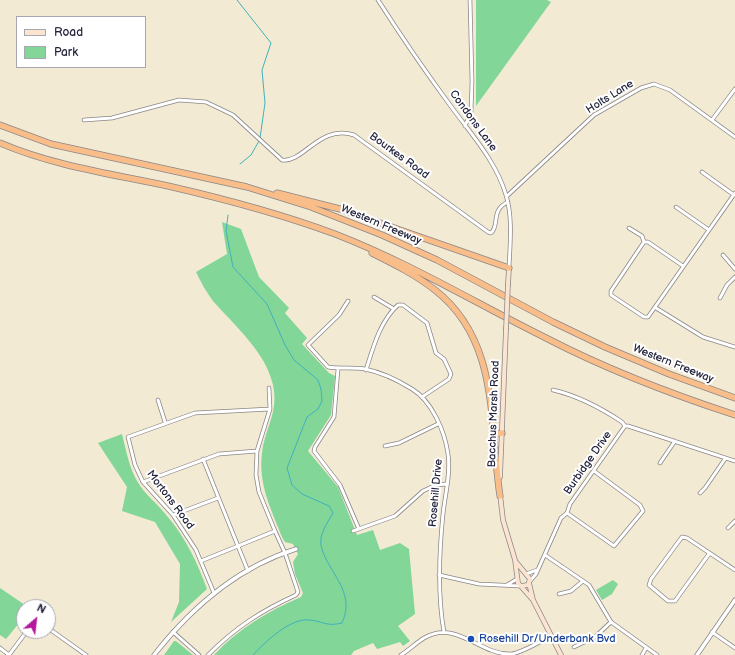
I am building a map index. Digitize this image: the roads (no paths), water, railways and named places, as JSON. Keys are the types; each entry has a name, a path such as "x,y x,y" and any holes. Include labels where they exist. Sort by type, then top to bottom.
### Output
{"highway":[{"name":"Western Freeway","path":"0,125 51,144 247,187 311,208 382,235 437,260 553,322 599,344 669,374 735,398"},
{"path":"0,143 32,155 72,167 224,200 272,213 335,234 410,266 584,357 663,390 735,415"},
{"path":"247,187 281,193 340,209 509,268"},
{"path":"335,234 393,263 429,285 451,304 464,319 473,334 484,361 500,496"},
{"path":"493,432 496,434 502,433"}],"main road":[{"name":"Bacchus Marsh Road","path":"509,268 500,496 505,531 514,560 517,578 521,586"},
{"name":"Bacchus Marsh Road","path":"514,560 525,574 529,582"},
{"path":"517,578 525,574"},
{"path":"521,586 526,586 529,582"},
{"path":"529,582 533,600 561,655"},
{"path":"521,586 533,600"}],"street":[{"name":"Condons Lane","path":"378,0 420,64 491,160 507,196 510,231 509,268"},
{"path":"465,126 471,112 472,81 470,0"},
{"name":"Holts Lane","path":"507,196 594,115 641,88 654,84 670,90 735,137"},
{"path":"712,120 735,89"},
{"name":"Bourkes Road","path":"84,120 112,118 175,101 197,100 223,109 244,123 275,155 285,160 291,159 319,139 342,133 354,135 484,230 491,233 494,230 498,210 503,204 508,202"},
{"path":"644,242 611,291 611,295 644,317 650,315 656,308 683,266 734,194 702,172"},
{"path":"676,207 709,230"},
{"path":"629,228 642,236 644,242"},
{"path":"644,242 648,242 683,266"},
{"path":"723,255 735,269"},
{"path":"720,298 727,285 735,277"},
{"path":"374,297 394,309"},
{"name":"Rosehill Drive","path":"348,301 339,315 308,345 328,367 338,369 366,370 412,389 422,397 438,424 448,454 439,575 440,609 444,632"},
{"path":"366,370 380,330 394,309 398,305 403,306 427,323 436,353 444,359 450,374 449,379 422,397"},
{"path":"656,308 703,337 735,347"},
{"path":"338,369 334,417 314,447 314,451 340,485 359,529"},
{"path":"208,655 226,636 245,622 270,607 296,595 298,592 285,553 259,492 256,475 256,451 270,409 269,388"},
{"path":"553,390 567,393 595,405 622,422 624,426"},
{"path":"158,400 166,422 195,413 270,409"},
{"name":"Mortons Road","path":"166,422 128,437 135,465 143,482 173,515 196,550 214,593"},
{"path":"385,446 399,443 438,424"},
{"name":"Burbidge Drive","path":"529,582 537,570 562,518 567,513 570,504 594,472 624,426 628,426 725,459 735,461"},
{"path":"660,463 675,441"},
{"path":"143,482 203,459 226,452 256,451"},
{"path":"203,459 248,571"},
{"path":"700,493 725,459"},
{"path":"567,513 614,546 642,511 640,505 594,472"},
{"path":"352,531 395,516 423,491 446,484"},
{"path":"173,515 218,498"},
{"path":"728,528 735,520"},
{"path":"200,561 275,531"},
{"path":"709,554 675,601 668,600 649,585 651,578 681,537 687,538 735,570"},
{"path":"154,655 172,632 192,611 214,593 248,571 296,549"},
{"path":"544,555 594,590 611,622 657,655"},
{"path":"525,574 537,570"},
{"path":"439,575 479,584 521,586"},
{"path":"505,585 517,578"},
{"path":"559,594 571,591 583,581"},
{"path":"697,655 735,600"},
{"path":"574,647 595,637 611,622"},
{"path":"172,632 199,655"},
{"path":"401,655 424,638 444,632 463,638 491,653 513,654 551,636"},
{"path":"712,632 735,648"},
{"path":"56,634 86,655"},
{"path":"0,648 9,655 21,639"},
{"path":"642,655 646,648"}],"waterway":[{"path":"237,0 271,43 262,70 265,103 260,138"},
{"path":"240,164 251,155 259,141"},
{"path":"228,215 226,231 233,267 267,304 285,345 294,360 318,380 321,389 322,401 318,409 307,417 287,468 292,485 302,494 329,506 333,513 326,524 321,537 321,545 328,564 339,582 346,601 346,612 342,623 328,624 302,620 278,632 253,655"}],"place":[{"name":"Rosehill Dr/Underbank Bvd","path":"471,639"}]}
